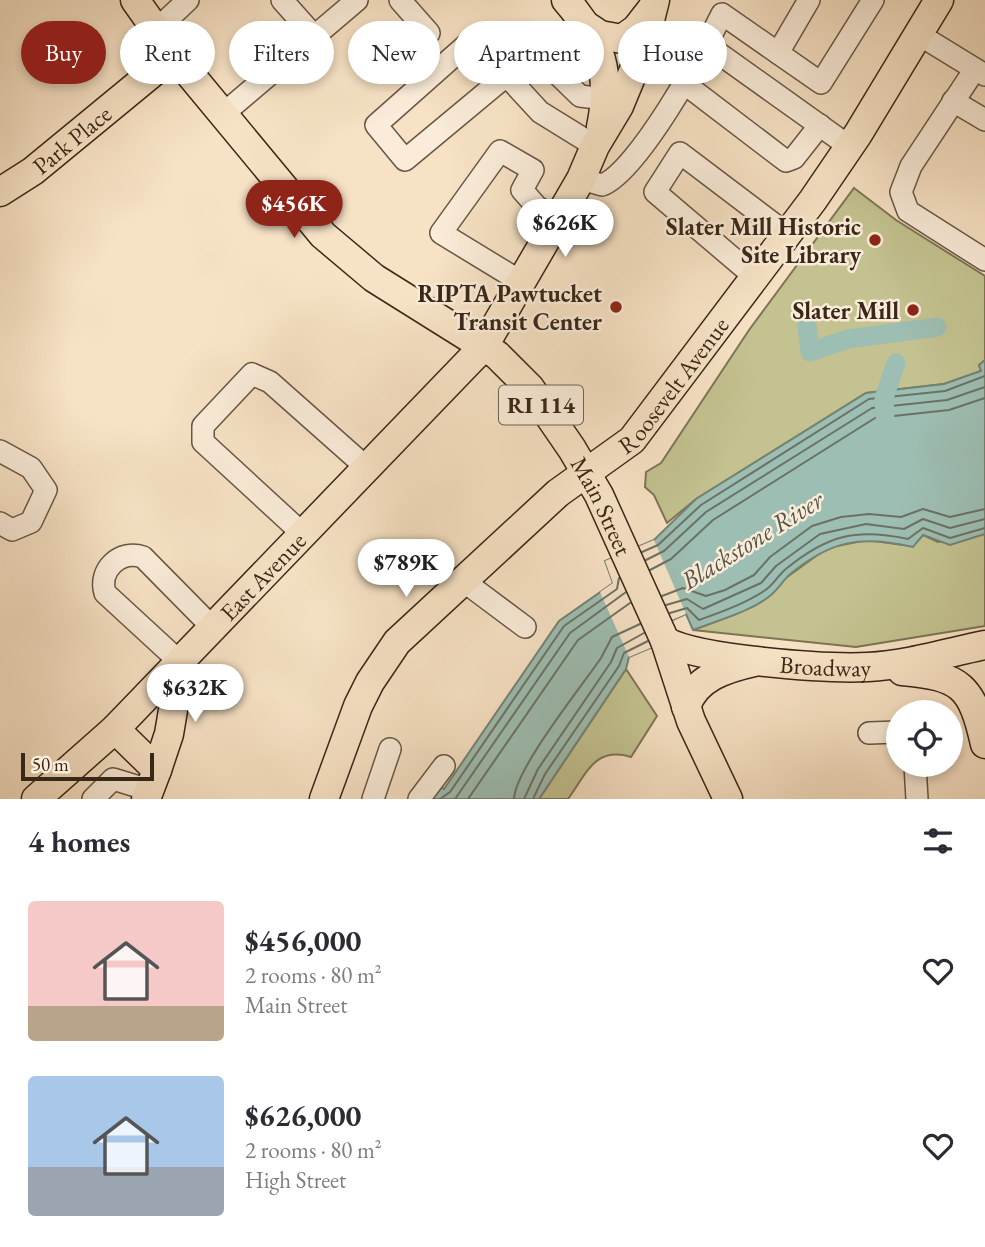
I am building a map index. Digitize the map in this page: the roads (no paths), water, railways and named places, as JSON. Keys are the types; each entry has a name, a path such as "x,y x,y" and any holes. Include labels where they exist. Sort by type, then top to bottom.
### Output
{"main road":[{"name":"Main Street","path":"135,0 150,21"},
{"path":"566,0 583,21"},
{"name":"Roosevelt Avenue","path":"324,799 358,706 383,662 414,624 558,493 632,440 850,147 939,0"},
{"path":"604,36 622,39 636,29 654,3"},
{"path":"596,146 630,80 645,40 654,3"},
{"name":"Park Place","path":"0,192 33,171 139,84"},
{"name":"Main Street","path":"198,84 309,220 350,260 484,346 524,381 587,473 665,641 686,707 728,799"},
{"path":"596,146 605,99 604,84"},
{"name":"East Avenue","path":"36,799 115,729 181,663 484,346 559,219 596,146"},
{"name":"Broadway","path":"665,641 696,652 846,667 890,664 976,651"},
{"path":"686,707 693,690 702,682 736,667 767,660"},
{"path":"151,786 169,734 181,663"},
{"path":"846,667 945,677 964,687 983,717"},
{"path":"115,729 151,786"}],"street":[{"path":"166,21 188,0"},
{"path":"282,0 301,21"},
{"path":"332,21 357,0"},
{"path":"400,0 418,21"},
{"path":"778,53 810,0"},
{"path":"719,21 722,14 821,83 873,0"},
{"path":"918,34 980,72 953,102 911,166 901,192 908,211 985,260"},
{"path":"473,39 506,76 405,160 376,125 473,39"},
{"path":"727,59 850,147"},
{"path":"223,114 258,84"},
{"path":"514,84 540,112 596,146"},
{"path":"568,84 580,96 605,99"},
{"path":"581,179 601,185 617,177 685,84 786,161 794,158 820,125"},
{"path":"953,102 985,120"},
{"path":"523,283 442,233 500,151 533,170 522,190 537,208 559,219"},
{"path":"755,277 655,192 680,153 787,234"},
{"path":"304,535 203,442 203,426 252,374 270,382 367,468"},
{"path":"0,451 31,468 46,490 31,522 12,530 0,523"},
{"path":"181,663 105,593 102,582 107,570 122,556 132,553 143,557 214,629"},
{"path":"462,580 525,627"},
{"path":"869,733 886,732"},
{"path":"373,799 390,749"},
{"path":"419,799 443,766"},
{"path":"916,777 918,799"},
{"path":"93,799 113,779 151,786"}],"water":[{"name":"Blackstone River","path":"985,360 985,534 950,545 923,535 913,547 878,541 847,543 804,563 771,595 744,611 693,630 686,614 668,622 674,638 629,657 626,669 539,799 432,799 440,787 444,789 559,621 613,583 605,561 654,540 696,499 866,393 944,384 981,371 979,365"}],"waterway":[{"path":"807,326 810,352 848,339 937,327"},
{"path":"885,416 884,398 896,363"}],"place":[{"name":"Slater Mill Historic Site Library","path":"875,240"},
{"name":"RIPTA Pawtucket Transit Center","path":"616,307"},
{"name":"Slater Mill","path":"913,310"}]}
